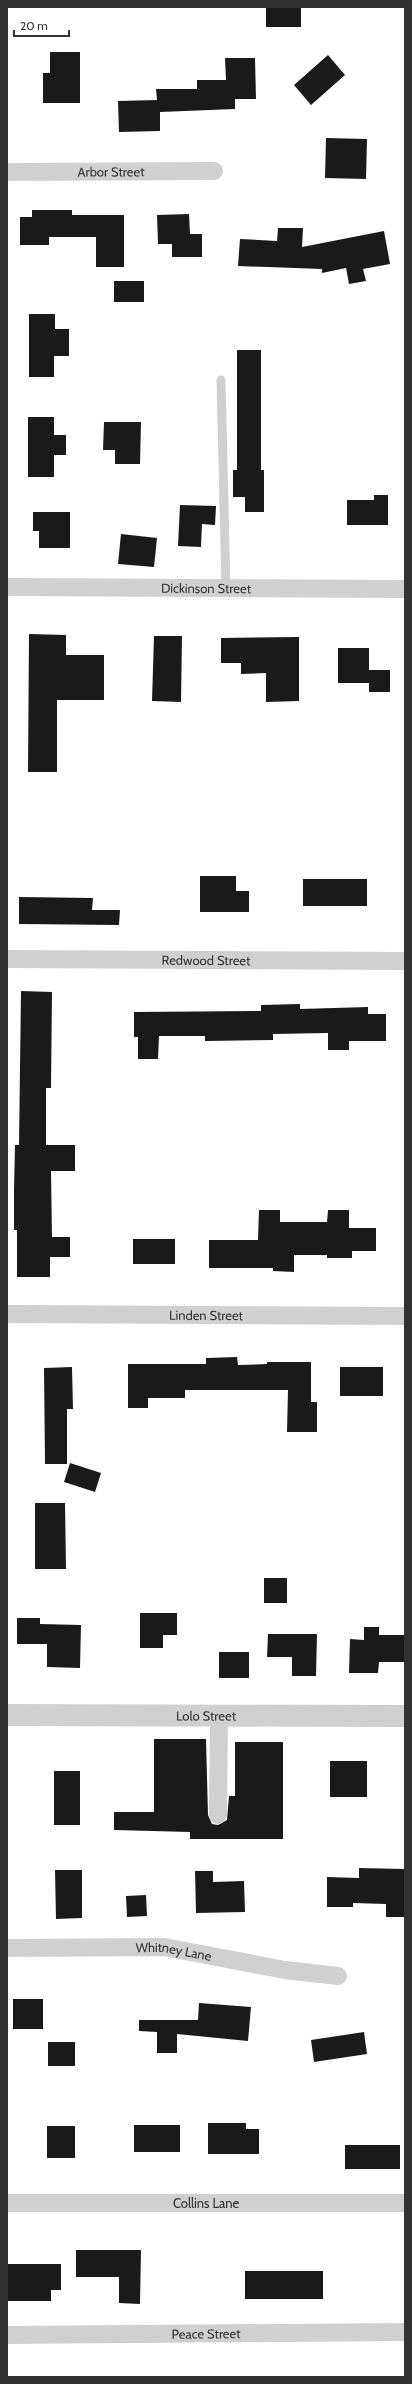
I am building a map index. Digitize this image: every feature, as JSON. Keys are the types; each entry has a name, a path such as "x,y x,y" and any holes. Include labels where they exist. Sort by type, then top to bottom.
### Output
{"street":[{"name":"Arbor Street","path":"7,172 214,171"},
{"name":"Dickinson Street","path":"7,587 405,589"},
{"name":"Redwood Street","path":"7,959 405,961"},
{"name":"Linden Street","path":"7,1314 405,1316"},
{"name":"Lolo Street","path":"7,1715 219,1714 405,1716"},
{"path":"218,1815 219,1714"},
{"name":"Whitney Lane","path":"7,1948 164,1947 285,1970 338,1976"},
{"name":"Collins Lane","path":"7,2203 405,2203"},
{"name":"Peace Street","path":"7,2335 405,2332"}],"lane":[{"path":"221,380 226,589"}],"building":[{"path":"266,7 301,7 301,27 266,27"},
{"path":"50,52 80,52 80,103 43,103 43,73 50,73"},
{"path":"328,55 345,75 311,105 294,85"},
{"path":"225,58 255,58 256,99 235,99 235,109 160,112 160,131 119,132 118,101 157,100 156,89 197,89 197,80 226,80"},
{"path":"326,138 367,139 366,179 325,178"},
{"path":"32,210 72,210 72,215 124,215 124,267 96,267 96,237 49,237 49,245 20,245 20,217 32,217"},
{"path":"189,214 190,234 202,234 202,257 172,257 172,244 158,244 157,215"},
{"path":"278,228 303,228 302,247 384,231 390,264 363,269 366,281 349,284 346,268 322,273 322,269 238,266 240,239 277,241"},
{"path":"114,281 144,281 144,302 114,302"},
{"path":"29,314 55,314 55,329 69,329 69,356 54,356 54,377 29,377"},
{"path":"237,350 261,350 261,470 264,470 264,512 245,512 245,497 233,497 233,470 237,470"},
{"path":"28,417 54,417 54,435 66,435 66,455 54,455 54,477 28,477"},
{"path":"104,422 141,422 140,464 115,464 115,450 103,450"},
{"path":"374,495 388,495 388,525 347,525 347,500 374,500"},
{"path":"180,505 216,506 215,525 202,524 201,547 178,546"},
{"path":"33,512 70,512 70,548 39,548 39,531 33,531"},
{"path":"121,534 157,538 154,567 118,564"},
{"path":"29,634 66,635 66,655 104,655 104,700 57,700 57,772 28,772"},
{"path":"154,636 182,636 181,702 152,701"},
{"path":"299,637 299,701 266,702 266,673 241,674 241,663 221,663 221,638"},
{"path":"338,648 369,648 369,670 390,670 390,692 369,692 369,683 338,683"},
{"path":"200,876 236,876 236,891 249,891 249,912 200,912"},
{"path":"303,879 367,879 367,906 303,906"},
{"path":"19,897 93,898 92,910 120,910 119,925 19,924"},
{"path":"21,991 52,992 51,1088 46,1088 46,1145 75,1145 75,1171 51,1171 52,1237 70,1237 70,1257 50,1257 50,1277 17,1277 17,1230 14,1230 14,1190 15,1145 19,1145"},
{"path":"300,1004 300,1009 368,1007 368,1014 386,1014 386,1041 349,1041 349,1050 328,1050 328,1033 273,1034 273,1040 205,1041 205,1036 159,1036 158,1059 138,1059 138,1037 134,1037 134,1012 261,1011 261,1005"},
{"path":"259,1210 280,1210 280,1222 327,1222 328,1210 349,1210 349,1228 376,1228 376,1251 352,1251 352,1258 327,1258 327,1255 294,1255 294,1272 273,1271 273,1268 209,1268 209,1240 258,1240"},
{"path":"133,1239 175,1239 175,1264 133,1264"},
{"path":"237,1357 238,1365 267,1364 267,1362 311,1362 311,1402 317,1402 317,1432 287,1432 288,1390 185,1390 185,1398 148,1398 148,1408 128,1408 128,1364 206,1364 206,1358"},
{"path":"72,1367 73,1409 67,1409 67,1464 45,1464 44,1368"},
{"path":"340,1367 383,1367 383,1396 340,1396"},
{"path":"70,1463 101,1473 95,1492 64,1482"},
{"path":"35,1503 65,1503 66,1569 35,1569"},
{"path":"264,1578 287,1578 287,1603 264,1603"},
{"path":"140,1613 177,1613 177,1635 163,1635 163,1648 140,1648"},
{"path":"17,1618 40,1618 40,1624 81,1625 80,1668 47,1667 47,1644 17,1644"},
{"path":"364,1627 379,1627 379,1635 405,1635 405,1662 379,1662 378,1673 349,1673 350,1639 364,1640"},
{"path":"268,1634 317,1634 316,1676 292,1676 292,1657 267,1657"},
{"path":"219,1652 249,1652 249,1678 219,1678"},
{"path":"154,1739 206,1739 208,1815 212,1824 218,1825 227,1820 229,1796 235,1796 235,1742 283,1742 283,1839 190,1839 190,1832 114,1830 114,1812 154,1812"},
{"path":"330,1761 367,1761 367,1797 330,1797"},
{"path":"54,1771 80,1771 80,1825 54,1825"},
{"path":"359,1868 405,1869 404,1917 386,1917 386,1904 353,1903 353,1907 327,1907 327,1877 359,1878"},
{"path":"55,1870 82,1870 82,1918 56,1919"},
{"path":"195,1871 213,1871 213,1882 244,1881 245,1912 196,1913"},
{"path":"146,1895 147,1916 127,1917 126,1896"},
{"path":"13,1999 43,1999 43,2029 13,2029"},
{"path":"199,2003 251,2007 248,2041 177,2034 177,2053 157,2053 157,2032 139,2031 139,2020 198,2020"},
{"path":"364,2032 367,2054 314,2062 311,2040"},
{"path":"48,2042 75,2042 75,2066 48,2066"},
{"path":"208,2123 246,2123 246,2129 259,2129 259,2154 208,2154"},
{"path":"134,2125 180,2125 180,2152 134,2152"},
{"path":"47,2126 75,2126 75,2158 47,2158"},
{"path":"345,2145 400,2145 400,2169 345,2169"},
{"path":"76,2250 141,2250 140,2304 119,2303 119,2277 76,2277"},
{"path":"8,2264 61,2264 61,2290 51,2290 51,2301 8,2301"},
{"path":"245,2271 323,2271 323,2299 245,2299"}]}
